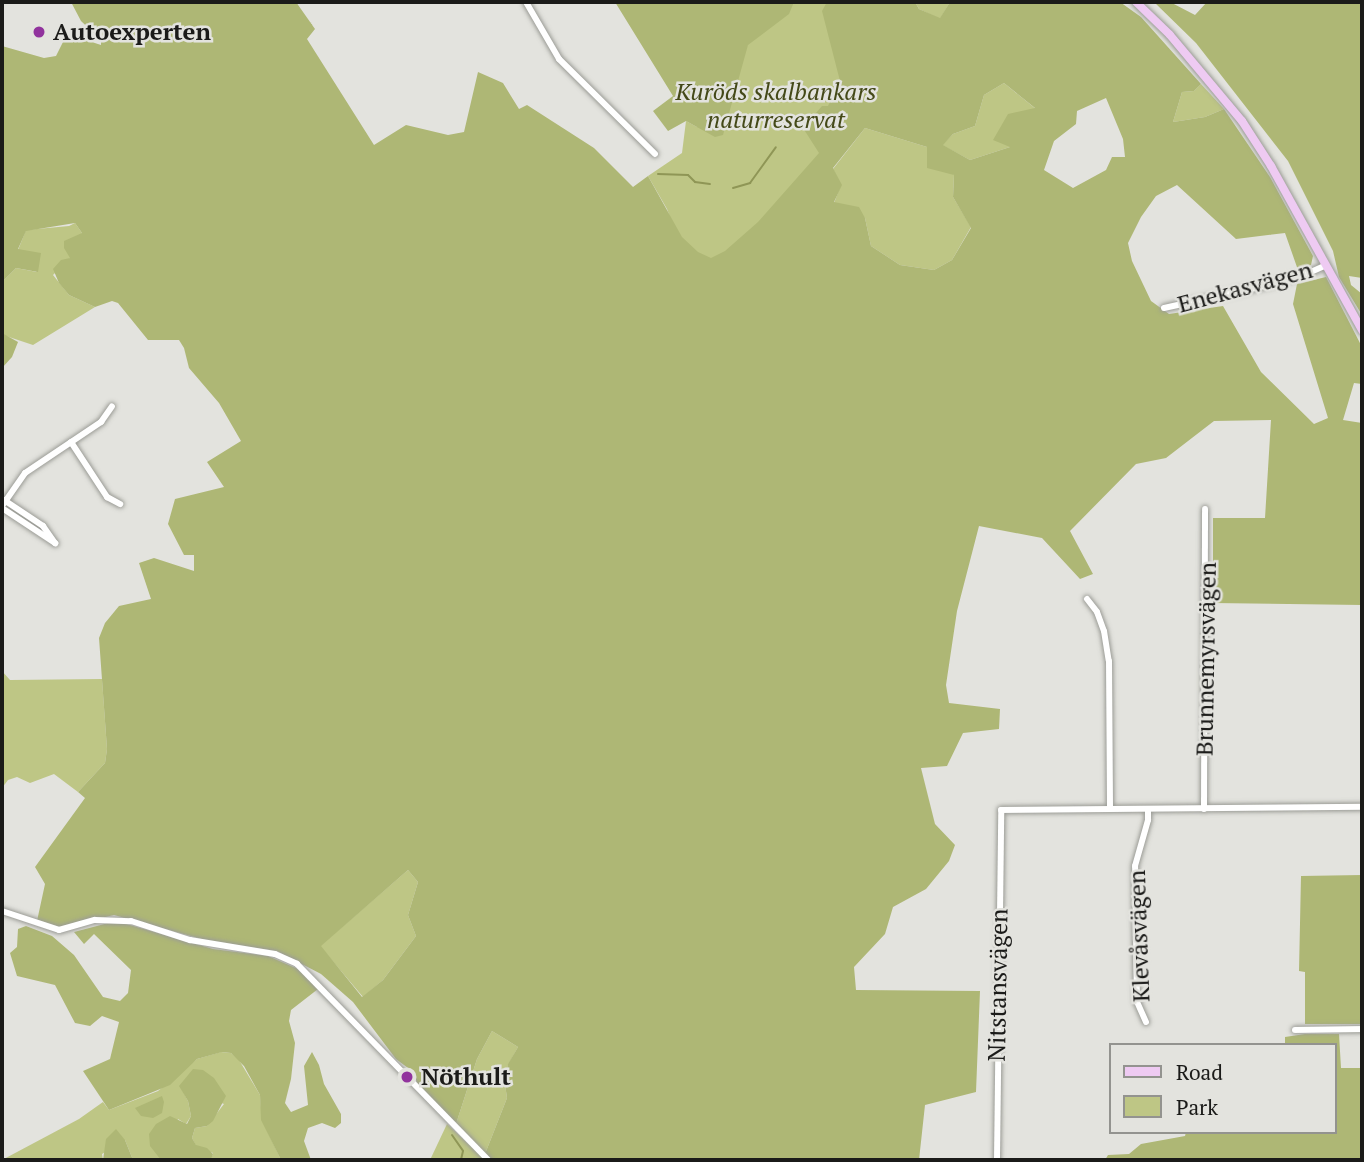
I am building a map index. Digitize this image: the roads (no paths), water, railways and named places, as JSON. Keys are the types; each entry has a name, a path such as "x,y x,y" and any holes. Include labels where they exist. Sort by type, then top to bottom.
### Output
{"main road":[{"path":"1136,2 1170,36 1242,121 1362,330"}],"street":[{"path":"526,2 559,59 655,154"},
{"name":"Enekasvägen","path":"1164,308 1269,285 1304,275 1326,265"},
{"path":"3,503 25,474 101,422 112,407"},
{"path":"71,442 107,497 120,504"},
{"path":"3,503 43,526 55,543 3,503"},
{"name":"Brunnemyrsvägen","path":"1204,809 1205,509"},
{"path":"1087,600 1097,612 1110,661 1110,808 1362,807"},
{"name":"Nitstansvägen","path":"997,1160 1001,810 1110,808"},
{"name":"Klevåsvägen","path":"1146,1022 1137,1002 1135,866 1149,820 1148,809"},
{"path":"2,911 59,930 95,920 131,921 213,946 275,954 297,964 488,1160"},
{"path":"1294,1030 1362,1029"}],"waterway":[{"path":"733,188 750,183 776,147"},
{"path":"658,174 688,175 695,182 710,184"},
{"path":"452,1135 463,1151 461,1160"}],"place":[{"name":"Autoexperten","path":"39,32"},
{"name":"Nöthult","path":"407,1077"}],"park label":[{"name":"Kuröds skalbankars naturreservat","path":"776,106"}]}
